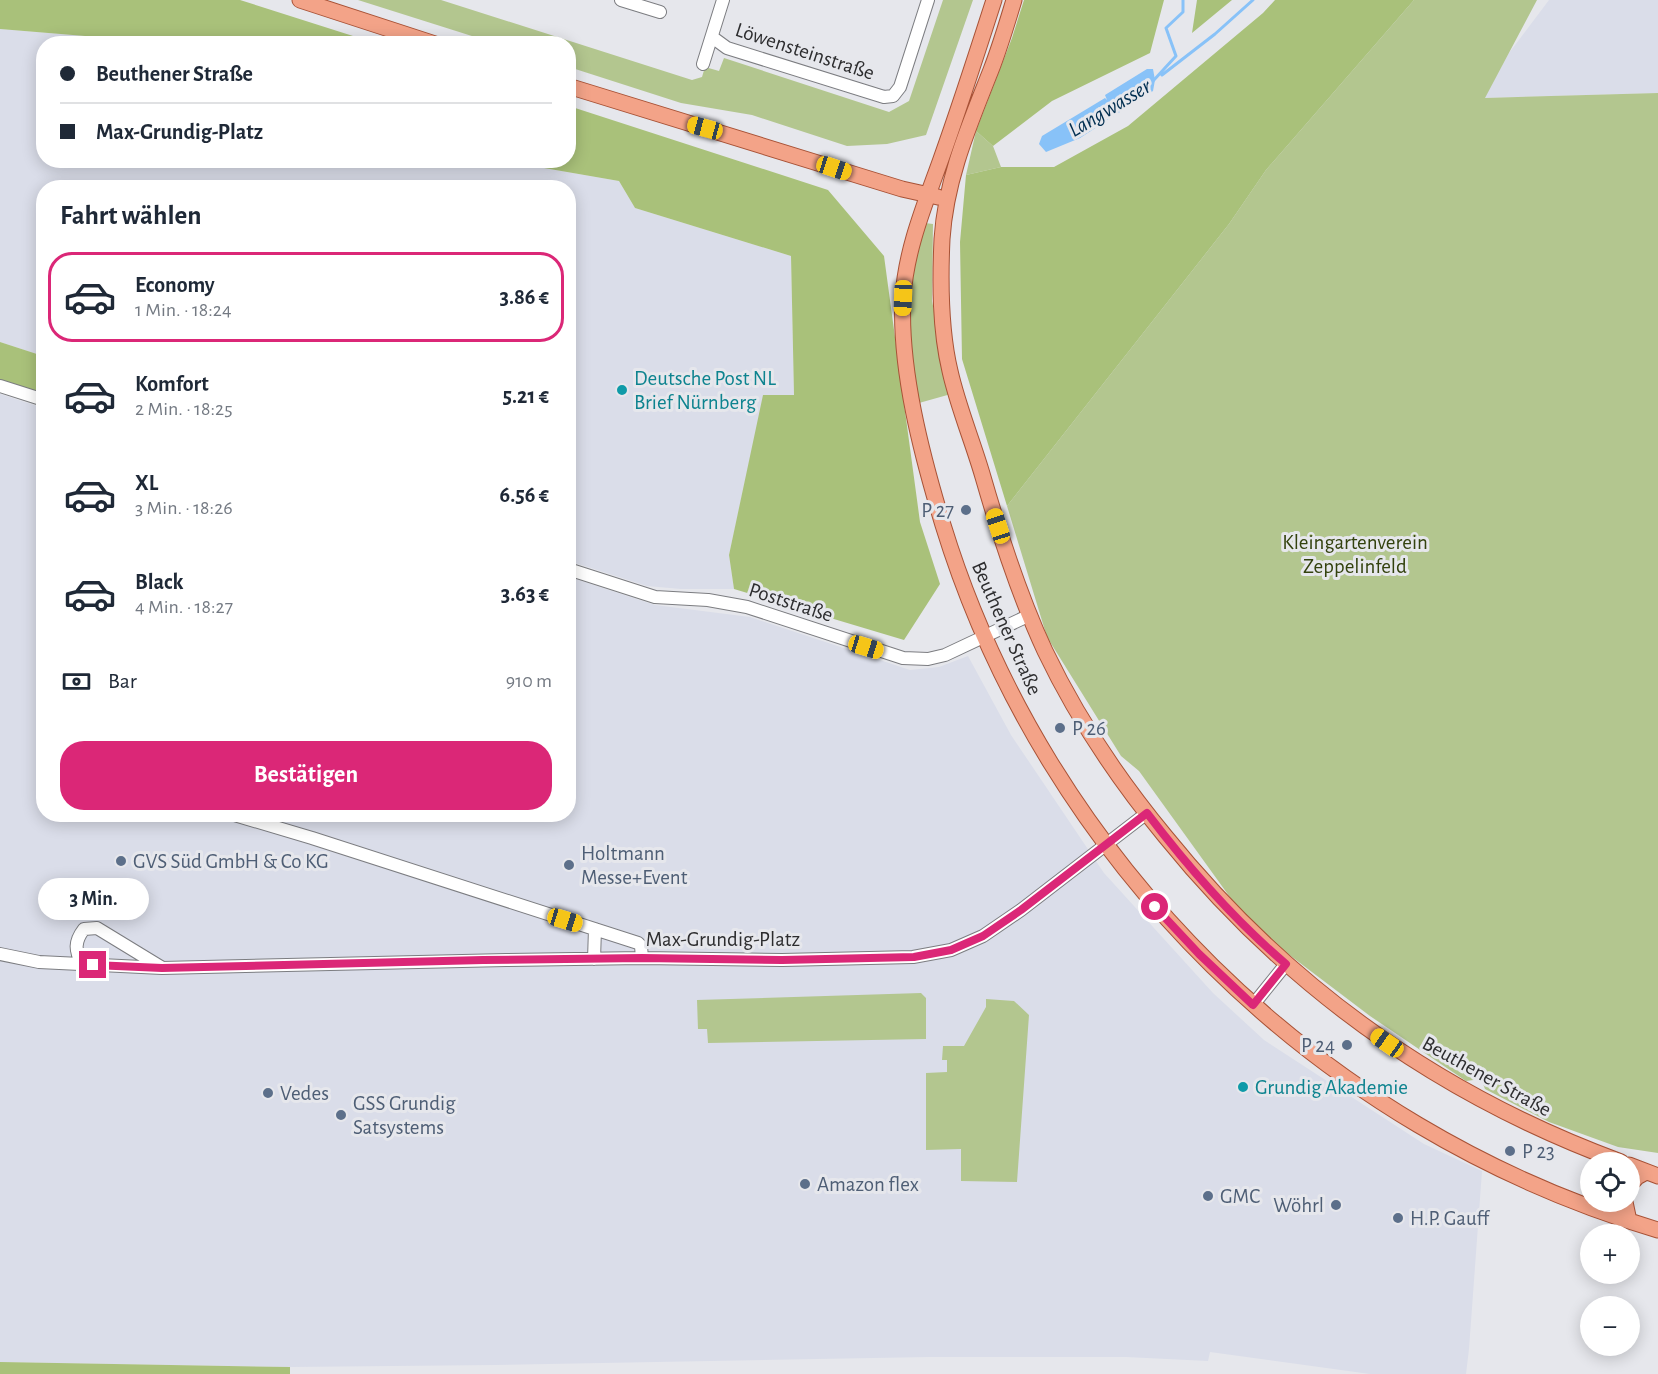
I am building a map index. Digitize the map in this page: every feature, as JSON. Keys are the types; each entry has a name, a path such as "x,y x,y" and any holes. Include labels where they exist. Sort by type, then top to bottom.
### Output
{"main road":[{"path":"300,0 410,36"},
{"name":"Beuthener Straße","path":"994,0 917,229 906,272 903,315 906,359 919,433 936,501 956,565 985,636 1034,736 1058,777 1106,845 1168,921 1253,1005 1329,1066 1427,1130 1516,1176 1629,1221 1658,1230"},
{"name":"Beuthener Straße","path":"1014,0 994,61 960,147 947,198 941,278 948,360 993,511 1030,615 1050,660 1108,761 1147,813 1206,885 1286,964 1375,1035 1450,1083 1527,1124 1596,1152"},
{"path":"576,88 928,196 947,198"},
{"path":"1627,1212 1629,1221"}],"street":[{"path":"621,0 660,12"},
{"name":"Löwensteinstraße","path":"703,64 723,0"},
{"name":"Löwensteinstraße","path":"712,38 727,48 884,97 893,96 900,87 928,0"},
{"path":"0,386 36,397"},
{"name":"Poststraße","path":"576,572 655,597 717,601 747,607 903,658 936,657 954,651 1030,615"},
{"path":"1106,845 1147,813"},
{"path":"258,822 638,943 642,958"},
{"name":"Max-Grundig-Platz","path":"0,954 39,962 162,968 289,963 594,958 782,960 914,957 951,950 998,928 1106,845"},
{"path":"77,964 75,951 77,939 84,929 97,928 162,968"},
{"path":"594,958 595,929"},
{"path":"1253,1005 1286,964"}],"shaded area":[{"path":"1549,0 1658,0 1658,93 1484,98 1509,53"},
{"path":"0,29 85,36 36,36 36,168 544,168 619,181 635,208 791,256 794,396 764,395 729,555 734,589 681,589 647,586 576,563 576,180 36,180 36,354 0,342"},
{"path":"0,394 36,406 36,822 576,822 576,579 655,605 750,617 910,670 939,667 968,656 1011,735 1104,873 1213,993 1264,1040 1424,1144 1482,1171 1466,1374 1370,1374 1210,1352 1208,1361 1126,1357 929,1357 290,1367 0,1362"}],"green space":[{"path":"0,0 240,0 353,36 85,36 0,29"},
{"path":"358,0 441,0 554,36 472,36"},
{"path":"943,0 973,0 926,135 887,144 847,146 752,115 681,103 576,69 576,43 692,80 702,77 705,67 719,71 724,58 889,112 909,101"},
{"path":"1024,0 1164,0 1150,53 1052,101 993,146 976,131 1012,38"},
{"path":"1197,0 1232,0 1192,33"},
{"path":"1275,0 1414,0 1266,170 1229,224 1007,506 962,359 960,242 966,175 1001,167 1054,167 1128,126 1263,13"},
{"name":"Kleingartenverein Zeppelinfeld","path":"1414,0 1537,0 1485,98 1658,93 1658,1153 1618,1147 1549,1122 1485,1089 1481,1079 1466,1081 1370,1016 1250,925 1139,771 1121,756 1047,637 1007,506 1229,224 1266,170"},
{"path":"576,108 828,190 884,256 920,522 940,584 904,640 734,589 729,555 763,395 794,395 791,256 635,208 619,181 544,168 576,168"},
{"path":"976,131 993,146 1001,167 966,175"},
{"path":"925,223 933,224 932,301 951,394 919,403 910,339 909,301 913,271"},
{"path":"0,342 36,354 36,392 0,381"},
{"path":"921,993 926,998 926,1039 708,1043 707,1029 698,1029 697,1000"},
{"path":"986,999 1014,1001 1029,1015 1017,1182 961,1181 961,1149 926,1150 926,1073 947,1072 947,1060 942,1060 943,1046 964,1046 986,1007"},
{"path":"0,1362 290,1367 290,1374 0,1374"}],"water":[{"path":"1147,69 1153,69 1155,80 1153,91 1080,138 1046,152 1039,144 1042,136 1105,98 1107,100 1105,95"}],"waterway":[{"name":"Langwasser","path":"1153,81 1176,56 1166,28 1183,12 1183,0"},
{"path":"1162,75 1215,34 1253,0"}],"place":[{"name":"Deutsche Post NL Brief Nürnberg","path":"622,390"},
{"name":"P 27","path":"966,510"},
{"name":"P 26","path":"1060,728"},
{"name":"GVS Süd GmbH & Co KG","path":"121,861"},
{"name":"Holtmann Messe+Event","path":"569,865"},
{"name":"P 24","path":"1347,1045"},
{"name":"Grundig Akademie","path":"1243,1087"},
{"name":"Vedes","path":"268,1093"},
{"name":"GSS Grundig Satsystems","path":"341,1115"},
{"name":"P 23","path":"1510,1151"},
{"name":"Amazon flex","path":"805,1184"},
{"name":"GMC","path":"1208,1196"},
{"name":"Wöhrl","path":"1336,1205"},
{"name":"H.P. Gauff","path":"1398,1218"}],"route":[{"path":"93,965 162,968 483,960 642,958 782,960 914,957 951,950 998,928 1147,813 1212,891 1286,964 1253,1005 1199,954 1155,907"}]}
